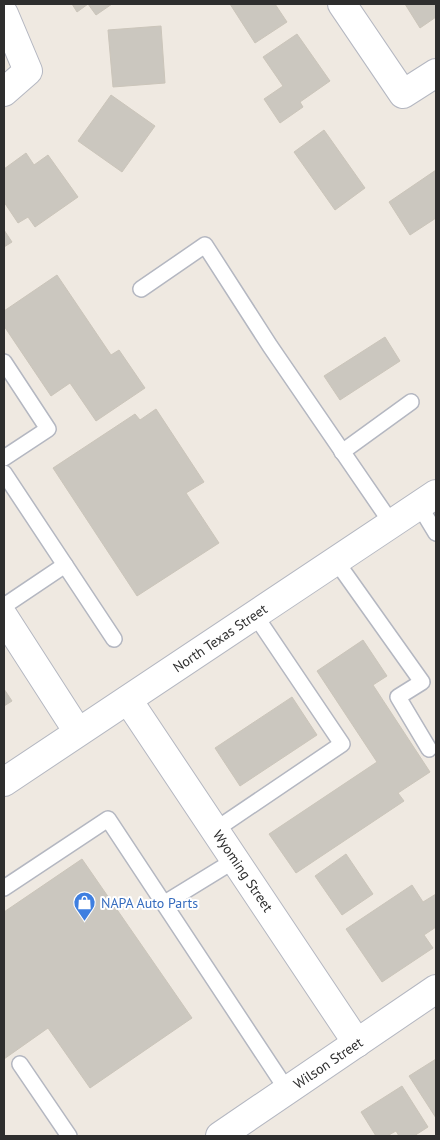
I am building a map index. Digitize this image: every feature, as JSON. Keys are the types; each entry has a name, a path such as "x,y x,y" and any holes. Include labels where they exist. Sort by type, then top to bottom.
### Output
{"street":[{"path":"342,4 403,94 436,73"},
{"path":"4,14 28,71 4,92"},
{"name":"North Texas Street","path":"4,782 428,499"},
{"path":"4,616 78,732"},
{"name":"Wyoming Street","path":"128,700 357,1043"},
{"name":"Wilson Street","path":"220,1136 436,989"}],"lane":[{"path":"140,289 205,245 270,346 392,524"},
{"path":"4,362 48,429 4,458"},
{"path":"342,452 411,402"},
{"path":"4,473 114,639"},
{"path":"428,499 436,533"},
{"path":"336,561 422,682 398,697 429,748"},
{"path":"4,606 65,565"},
{"path":"215,830 342,744 255,615"},
{"path":"4,888 108,819 287,1090"},
{"path":"164,904 235,860"},
{"path":"20,1064 69,1136"}],"building":[{"path":"72,4 88,4 77,12"},
{"path":"88,4 112,4 96,15"},
{"path":"230,4 275,4 287,22 255,43"},
{"path":"405,4 436,4 436,17 420,28"},
{"path":"161,26 165,83 113,87 108,30"},
{"path":"297,34 330,81 300,102 303,107 280,123 264,99 283,86 263,57"},
{"path":"111,95 155,126 122,172 78,141"},
{"path":"324,130 365,188 335,210 294,152"},
{"path":"26,153 34,165 48,155 78,197 35,227 28,217 18,223 4,202 4,169"},
{"path":"436,170 436,218 410,235 389,202"},
{"path":"4,230 12,242 4,247"},
{"path":"57,275 111,355 119,350 145,388 96,421 70,383 51,396 4,326 4,311"},
{"path":"385,337 400,361 340,400 324,376"},
{"path":"156,409 204,482 186,493 219,543 137,596 53,468 135,414 140,420"},
{"path":"363,640 387,676 373,685 430,772 398,793 404,801 296,873 269,834 377,762 317,671"},
{"path":"4,689 12,701 4,706"},
{"path":"292,697 317,735 240,786 215,748"},
{"path":"346,854 373,894 342,915 315,876"},
{"path":"82,859 192,1018 90,1088 48,1028 4,1059 4,912"},
{"path":"412,885 423,902 436,894 436,927 424,935 433,948 382,982 346,929"},
{"path":"436,1059 436,1118 409,1076"},
{"path":"402,1086 428,1127 414,1136 399,1136 396,1131 387,1136 376,1136 361,1112"}],"place":[{"name":"NAPA Auto Parts","path":"85,922"}]}
